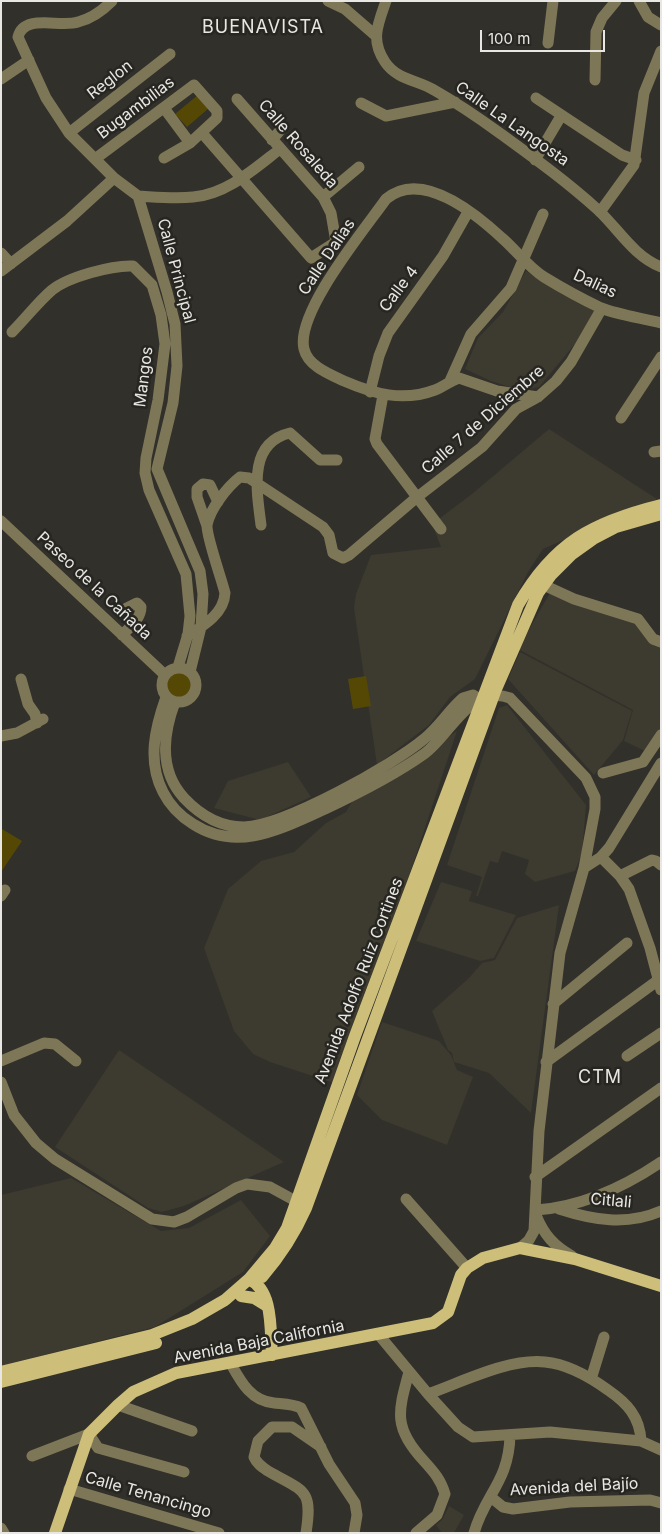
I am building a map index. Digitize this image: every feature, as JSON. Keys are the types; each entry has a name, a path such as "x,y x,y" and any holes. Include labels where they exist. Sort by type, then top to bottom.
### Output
{"main road":[{"name":"Avenida Adolfo Ruiz Cortines","path":"1,1382 173,1337 208,1319 241,1296 253,1281 284,1251 294,1235 301,1204 355,1036 387,971 539,583 556,555 576,538 620,515 661,505"},
{"name":"Avenida Adolfo Ruiz Cortines","path":"301,1204 368,1040 387,971 481,700 507,629 518,606 539,583 572,554 593,539 616,527 661,514"},
{"path":"355,1036 368,1040"},
{"path":"467,1268 483,1258 520,1248 575,1259 661,1286"},
{"name":"Avenida Baja California","path":"55,1533 89,1434 133,1392 176,1373 231,1364 433,1323 442,1319 448,1312 462,1275 467,1268"},
{"name":"Avenida Adolfo Ruiz Cortines","path":"1,1372 170,1329 225,1300 253,1281"},
{"path":"253,1281 265,1294 272,1355"},
{"path":"241,1296 254,1298 267,1306"}],"street":[{"path":"112,1 93,16 78,22 31,24 20,32 20,43 46,98 69,132 114,178 138,196 191,198 220,190 242,178 276,144 283,127"},
{"path":"328,1 346,9 375,35 386,1"},
{"path":"548,43 553,1"},
{"path":"595,80 596,32 602,18 616,1"},
{"path":"639,1 648,17 661,24"},
{"name":"Calle La Langosta","path":"375,35 385,62 393,71 405,79 432,88 455,102 556,174 600,212 642,257 661,267"},
{"path":"600,212 624,181 636,160 644,93 661,51"},
{"name":"Reglon","path":"69,132 170,54"},
{"path":"1,79 29,60"},
{"name":"Bugambilias","path":"95,159 191,86 197,87 218,115 202,133"},
{"path":"536,98 560,116 622,155 636,160"},
{"name":"Calle Rosaleda","path":"237,99 324,197 332,213 336,242"},
{"path":"361,103 386,116 455,102"},
{"path":"164,108 190,143"},
{"path":"535,160 560,116"},
{"path":"164,158 190,143 202,133 311,258 336,242 349,251"},
{"path":"324,197 359,167"},
{"path":"1,253 6,268 67,220 114,178"},
{"name":"Dalias","path":"395,191 406,188 433,191 468,212 500,236 542,276 602,308 661,323"},
{"name":"Calle Dalias","path":"370,392 324,372 307,357 304,349 304,329 311,310 349,251 386,199 395,191"},
{"name":"Calle Principal","path":"138,196 167,292 177,342 173,402 158,469 200,571 204,594 201,627 190,672"},
{"name":"Calle 4","path":"370,392 379,356 388,333 443,256 468,212"},
{"path":"450,381 471,334 508,293 543,214"},
{"name":"Mangos","path":"12,332 53,290 70,281 114,267 132,266 152,285 161,314 165,344 158,400 150,441"},
{"name":"Calle 7 de Diciembre","path":"256,482 323,527 329,535 333,553 343,558 482,447 516,409 538,397 556,381 570,362 602,308"},
{"path":"621,418 661,357"},
{"path":"370,392 383,395 420,394 437,389 459,378 497,391 538,397"},
{"path":"383,395 375,439 377,444 440,529"},
{"path":"261,525 256,482 259,461 265,449 274,440 287,434 294,434 320,460 337,460"},
{"path":"163,443 150,441 145,474 149,490 186,574 190,616 187,636 178,668"},
{"path":"207,526 218,502 240,477 256,482"},
{"path":"187,636 216,615 225,603 226,593 197,497 197,489 203,484 210,485 218,502"},
{"name":"Paseo de la Cañada","path":"1,521 165,675"},
{"path":"539,583 574,599 638,619 653,639 661,642"},
{"path":"122,636 136,620 141,607 137,604 125,609"},
{"path":"170,699 183,702 190,698 195,691 196,683 190,672 178,668 172,669 165,675 162,685 170,699 164,751 174,782 182,796 206,817 227,824 244,827 260,825 332,795 417,745 463,698 472,695 481,700 494,694 510,698 582,774 592,788 595,809 584,868 560,953 553,1004 535,1176 536,1212 534,1231 529,1240 520,1248"},
{"path":"1,736 17,732 41,721 28,704 21,679"},
{"path":"603,773 643,762 661,735"},
{"path":"584,868 601,857 661,763"},
{"path":"546,1062 659,986 650,948 629,889 620,876 601,857"},
{"path":"620,876 652,860 661,865"},
{"path":"553,1004 627,943"},
{"path":"627,1056 661,1033"},
{"path":"1,1061 44,1043 50,1043 76,1061"},
{"path":"1,1082 14,1115 36,1143 55,1159 152,1219 174,1222 187,1217 236,1188 248,1184 270,1186 301,1204"},
{"path":"535,1176 661,1088"},
{"path":"536,1212 559,1209 614,1188 642,1175 661,1162"},
{"path":"406,1199 467,1268"},
{"name":"Citlali","path":"559,1209 626,1221 649,1216 661,1211"},
{"path":"536,1212 548,1239 556,1247 575,1259"},
{"path":"649,1216 661,1221"},
{"path":"379,1335 458,1427 473,1437 550,1432 641,1441 661,1450"},
{"path":"590,1378 604,1337"},
{"path":"428,1394 504,1367 529,1362 559,1364 590,1378 616,1395 637,1418 641,1429 641,1441"},
{"path":"231,1364 241,1382 257,1398 270,1403 295,1405 301,1408 329,1464 355,1503 358,1516 354,1533"},
{"path":"409,1372 400,1404 399,1416 402,1429 414,1450 436,1474 445,1494 437,1515 416,1533"},
{"path":"118,1405 192,1431"},
{"path":"306,1533 310,1507 304,1493 260,1466 254,1457 258,1441 272,1427 292,1427 322,1448"},
{"path":"32,1456 89,1434 98,1448 184,1472"},
{"path":"474,1533 477,1521 492,1498 505,1472 510,1452 510,1435"},
{"name":"Calle Tenancingo","path":"69,1489 219,1533"},
{"name":"Avenida del Bajío","path":"492,1498 503,1507 513,1509 570,1502 650,1500 661,1504"},
{"path":"1,1528 4,1533"}],"shaded area":[{"path":"198,95 209,108 187,127 175,114"},
{"path":"526,271 595,310 580,338 539,387 522,391 491,381 465,369 478,338 503,312"},
{"path":"549,429 657,499 543,549 528,572 475,679 450,697 429,725 377,765 354,608 356,594 371,555 441,547 432,524 472,494"},
{"path":"551,591 638,619 661,643 661,732 647,752 624,741 633,710 518,649"},
{"path":"520,652 632,711 623,740 594,775 508,679"},
{"path":"180,672 189,676 193,685 189,694 180,698 171,694 167,685 171,676"},
{"path":"366,676 371,706 353,709 348,679"},
{"path":"507,705 586,805 582,853 575,871 535,882 525,874 529,860 502,851 498,863 490,861 478,896 476,896 482,877 447,865 499,708"},
{"path":"457,731 340,1085 270,1062 253,1054 234,1031 204,948 228,889 261,861 294,852 326,823 346,812 353,800"},
{"path":"288,762 311,797 260,820 214,808 228,781"},
{"path":"1,830 22,841 1,872"},
{"path":"441,882 472,891 469,901 516,915 494,958 480,961 416,941"},
{"path":"559,905 531,1113 489,1073 454,1062 452,1053 448,1050 432,1011 469,978 482,963 495,960 517,918"},
{"path":"382,1022 439,1041 451,1055 457,1070 473,1077 447,1145 382,1120 357,1095"},
{"path":"119,1050 284,1162 184,1206 162,1212 148,1208 55,1147"},
{"path":"71,1178 161,1231 189,1228 241,1200 270,1236 243,1272 155,1327 1,1366 1,1195"},
{"path":"449,1506 464,1515 454,1533 442,1533 436,1525 442,1520"}],"district":[{"name":"BUENAVISTA","path":"263,28"},
{"name":"CTM","path":"600,1078"}]}
